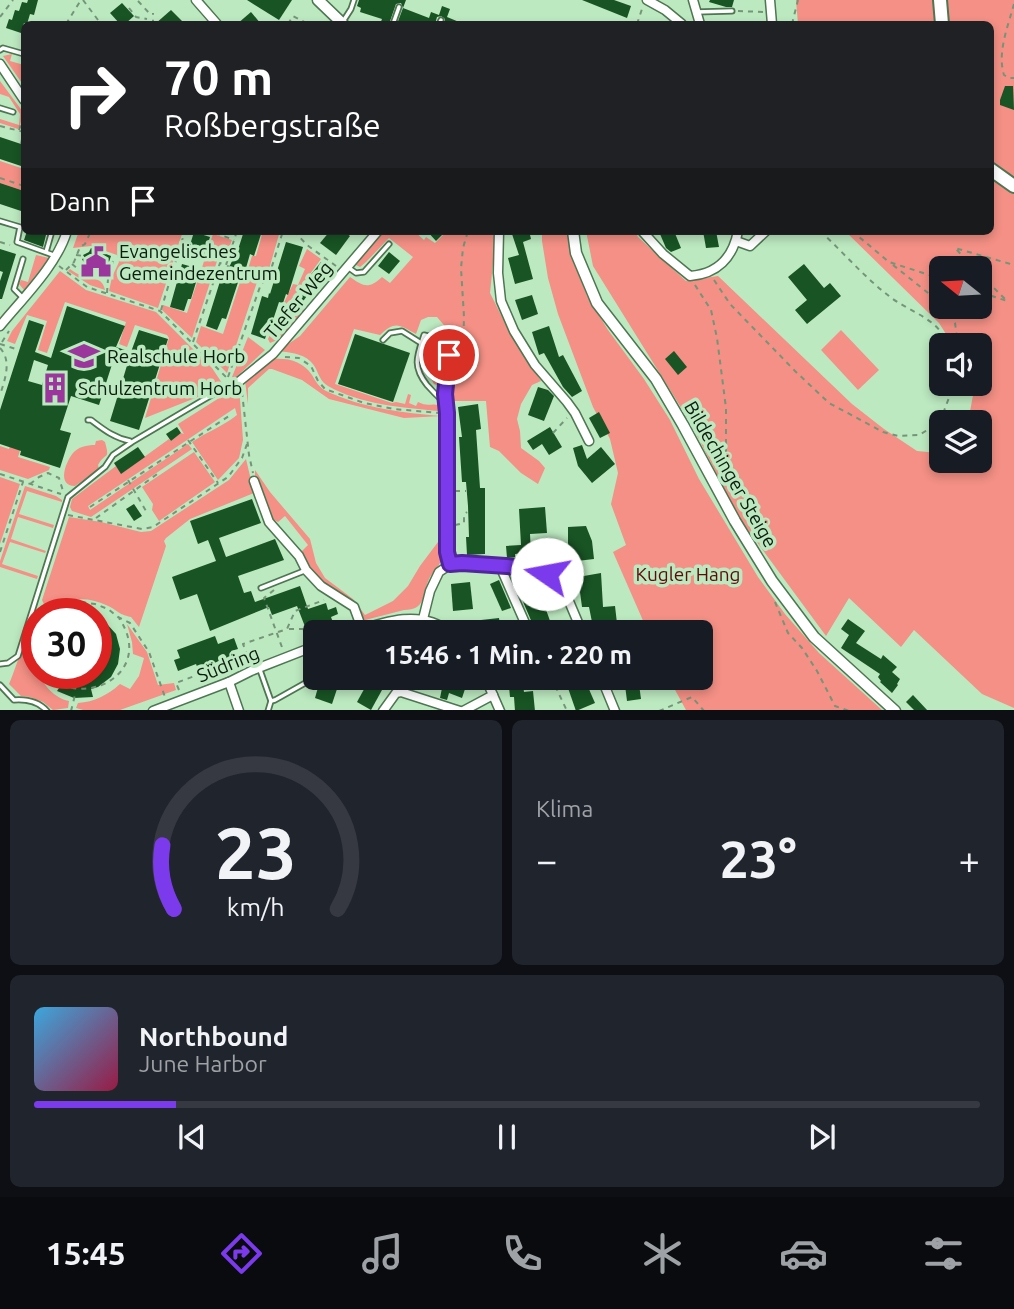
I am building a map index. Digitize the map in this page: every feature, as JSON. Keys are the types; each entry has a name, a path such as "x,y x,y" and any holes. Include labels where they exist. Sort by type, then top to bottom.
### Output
{"main road":[{"path":"940,0 942,21"},
{"path":"994,172 1014,186"}],"street":[{"path":"195,0 214,21"},
{"path":"318,0 339,21"},
{"path":"693,0 698,21"},
{"path":"770,0 772,21"},
{"path":"645,3 665,10 678,21"},
{"path":"0,64 21,96"},
{"path":"0,326 55,258 66,235"},
{"name":"Tiefer Weg","path":"236,384 273,354 375,235"},
{"path":"499,235 498,273 501,301 514,331 535,365 575,413 589,441"},
{"name":"Bildechinger Steige","path":"574,235 576,253 597,303 656,379 735,521 772,581 814,637 895,710"},
{"path":"646,235 663,254 690,276 704,275 730,256 737,236 750,246 762,235"},
{"path":"449,355 445,394 447,552 450,564"},
{"path":"254,481 269,522 321,586 354,607 356,620"},
{"path":"423,619 430,591 439,572 450,564 462,563 534,568 560,580 577,620"},
{"path":"500,566 524,620"},
{"path":"393,620 426,620"},
{"name":"Südring","path":"153,710 229,682 255,666 303,650"},
{"path":"229,682 239,710"},
{"path":"491,690 500,710"},
{"path":"607,690 615,710"},
{"path":"383,710 396,693 401,692 462,710 493,695"}],"lane":[{"path":"344,21 354,0"},
{"path":"394,21 399,7"},
{"path":"696,12 732,11"},
{"path":"0,50 3,48 21,53"},
{"path":"0,108 13,113"},
{"path":"0,221 20,227 17,242 55,258"},
{"path":"46,252 51,235"},
{"path":"345,269 356,273 364,272 389,244"},
{"path":"23,259 14,289 23,298"},
{"path":"383,340 390,333 402,331 421,343"},
{"path":"446,402 422,379 416,362 424,335 447,344 449,355"},
{"path":"37,598 68,497 105,467 113,455 132,442 236,384"},
{"path":"88,420 108,433 132,442"},
{"path":"261,588 306,570"},
{"path":"0,664 8,663 18,656 21,646"},
{"path":"255,666 271,701 268,710"},
{"path":"271,701 303,684"},
{"path":"0,685 14,700 24,699 40,704 47,710"}],"path":[{"path":"0,16 13,0"},
{"path":"68,21 82,0 99,21"},
{"path":"793,21 798,0"},
{"path":"138,1 152,14 152,21"},
{"path":"639,21 645,3"},
{"path":"1014,4 1001,64 1004,75 1014,78"},
{"path":"129,8 136,17 147,19"},
{"path":"732,11 772,12"},
{"path":"0,126 19,131 21,125"},
{"path":"0,178 21,185"},
{"path":"65,271 89,235"},
{"path":"160,311 184,235"},
{"path":"221,235 234,240"},
{"path":"226,265 236,235"},
{"path":"228,378 261,284 268,279 283,235"},
{"path":"298,235 307,245 345,269"},
{"path":"456,377 463,353 461,268 467,235"},
{"path":"824,235 890,297 920,314 942,333"},
{"path":"857,235 929,294"},
{"path":"963,256 955,248 983,256"},
{"path":"76,255 84,256"},
{"path":"55,258 65,271 87,287 160,311 236,384 243,393 247,442 254,481"},
{"path":"992,259 1014,265"},
{"path":"107,294 113,261"},
{"path":"889,262 929,275"},
{"path":"193,343 220,263 268,279"},
{"path":"72,264 83,273 108,279"},
{"path":"683,271 698,289 713,316 726,408 728,474"},
{"path":"93,272 97,274 96,277"},
{"path":"704,275 714,281 730,304 829,403 883,432 898,436 919,435 934,426 949,396"},
{"path":"992,286 1007,301 992,296"},
{"path":"0,346 16,349"},
{"path":"0,346 6,359 0,395"},
{"path":"273,354 299,358 311,366 318,382 326,389 364,402 394,410 447,413"},
{"path":"553,433 575,413"},
{"path":"90,507 229,416"},
{"path":"189,441 218,484"},
{"path":"64,514 142,528 153,527 228,477 242,458 247,442"},
{"path":"96,519 160,472"},
{"path":"30,484 48,473 59,478 62,490 68,497"},
{"path":"0,474 68,497"},
{"path":"128,481 146,511"},
{"path":"0,552 23,482"},
{"path":"447,525 463,525 467,512"},
{"path":"272,584 274,591 264,597 285,658"},
{"path":"287,629 295,611 326,599 333,593"},
{"path":"774,600 788,633 809,660 835,706 849,710"},
{"path":"112,612 130,624 149,652 167,705"},
{"path":"112,685 121,676 130,653 125,628 118,617"},
{"path":"255,666 243,643 287,629 303,629"},
{"path":"182,700 176,683 248,656"},
{"path":"557,690 567,710"},
{"path":"66,710 72,709 75,694"},
{"path":"659,710 692,697 704,710"}],"green space":[{"path":"796,0 1014,0 1014,708 982,694 914,630 901,647 849,598 826,636 740,519 690,422 593,266 587,235 637,235 686,281 718,276 852,404 917,451 929,452 929,473 992,473 992,410 970,410 973,396 992,396 992,333 945,333 935,319 992,319 992,256 929,256 929,313 849,235 994,235 994,21 798,21"},
{"path":"12,54 10,61 21,64 21,82 3,56"},
{"path":"0,81 21,109 21,121 18,129 0,123 0,119 19,125 20,114 9,97 0,94"},
{"path":"0,161 21,168 21,190 0,183"},
{"path":"78,235 182,235 158,308 109,291 119,262 117,255 91,246 73,248"},
{"path":"213,235 232,240 225,259 218,258 192,338 162,310 163,305 187,313"},
{"path":"262,235 279,235 267,276 248,269 252,256 256,256"},
{"path":"380,235 418,235 435,243 443,235 494,235 490,293 510,333 541,381 532,385 521,404 517,419 521,448 545,468 538,484 521,473 499,451 490,447 486,401 453,401 451,375 455,349 448,330 437,317 421,320 416,334 398,325 390,327 380,335 354,329 335,384 392,403 405,404 408,394 411,395 409,403 416,406 418,402 439,405 439,411 397,407 340,392 320,378 313,364 305,357 278,351 300,336 350,277 366,285 382,277 390,283 413,257 389,238 360,267 354,264"},
{"name":"Kugler Hang","path":"542,235 568,235 573,259 587,296 670,420 699,479 758,577 785,614 819,653 882,710 686,710 675,690 713,690 713,620 643,620 613,552 626,545 611,504 618,473 610,439 593,407 558,314 548,278"},
{"path":"307,249 321,259 291,300 305,311 285,334 270,343 268,339 276,321 288,325 292,316 280,311 293,284 298,285 305,269 299,266"},
{"path":"36,255 49,258 24,290 19,284 21,280 28,282"},
{"path":"70,269 99,280 105,290 90,285 68,271"},
{"path":"60,271 86,290 156,312 212,368 222,383 218,389 145,418 169,338 167,335 135,325 127,347 119,344 126,322 65,302 47,353 38,350 47,321 27,315 15,344 7,341"},
{"path":"243,273 258,279 227,373 196,342 201,326 223,334"},
{"path":"841,330 879,370 858,390 821,350"},
{"path":"248,337 265,350 234,379 232,377"},
{"path":"431,346 438,351 434,374 442,376 440,386 434,384 426,366 426,352"},
{"path":"274,359 291,360 300,364 324,389 354,402 442,416 404,418 329,399 302,380 272,369 248,388 248,404 245,381"},
{"path":"235,388 240,399 243,440 239,458 218,480 192,442 237,415 235,408 88,506 90,510 188,444 192,449 91,517 72,511 72,499 116,466 122,473 169,439 171,441 181,433 184,434 178,424"},
{"path":"19,418 29,421 18,457 50,467 49,470 28,479 0,470 0,446 9,449"},
{"path":"102,440 105,442 107,454 98,465 99,469 75,486 69,485 64,473 73,453"},
{"path":"194,452 215,482 159,521 152,510 153,504 142,487"},
{"path":"246,459 254,493 190,519 166,538 166,546 139,627 131,617 112,609 112,598 43,598 69,517 141,532 151,531 229,480"},
{"path":"255,470 310,539 316,563 325,578 353,599 365,615 393,601 408,586 441,538 441,560 429,579 420,604 411,609 365,620 352,601 322,583 302,553 308,545 285,516 278,522 271,518 255,480"},
{"path":"0,477 20,484 0,544"},
{"path":"25,486 62,500 27,491 19,514 54,525 53,528 18,517 11,539 46,551 45,553 10,542 2,564 38,576 37,579 0,567"},
{"path":"127,624 147,652 158,685 174,683 176,690 120,710 76,708 78,703 100,697 120,684 130,689 139,676 144,658 133,654"},
{"path":"21,654 21,689 49,689 69,701 68,708 53,710 43,702 21,696 9,684"}],"building":[{"path":"28,0 38,0 34,15 30,14 28,21 21,21 21,33 6,28 15,10 19,11 22,2 27,3"},
{"path":"247,0 292,0 279,20"},
{"path":"359,0 406,0 403,8 401,3 396,4 390,21 381,21 382,19 360,12 361,8 357,6"},
{"path":"582,0 614,0 631,6 627,18"},
{"path":"734,0 732,7 726,7 709,2"},
{"path":"122,3 134,16 128,21 117,21 110,13"},
{"path":"442,6 450,9 447,17 457,21 445,21 441,16 436,21 398,21 403,8 429,18 431,12 439,15"},
{"path":"171,10 182,21 158,21"},
{"path":"251,12 258,21 240,21"},
{"path":"1005,86 1013,86 1014,110 1000,105"},
{"path":"0,137 21,144 21,166 0,159"},
{"path":"0,183 21,190 21,211 0,204"},
{"path":"26,235 46,235 43,247 24,240"},
{"path":"193,235 210,237 204,257 188,251"},
{"path":"243,235 261,235 254,256 250,254 246,268 243,267 226,319 222,318 217,330 206,326 222,275 225,276 235,259"},
{"path":"327,235 350,236 336,255 320,243"},
{"path":"431,235 442,235 436,241"},
{"path":"512,235 530,235 531,239 523,242 533,279 515,284 508,258 519,255"},
{"path":"660,235 676,235 681,248 671,252 666,248"},
{"path":"704,235 717,235 719,247 706,248"},
{"path":"286,242 303,247 288,295 286,294 283,303 279,302 265,339 251,334 262,296 268,298 270,294"},
{"name":"Evangelisches Gemeindezentrum","path":"91,248 111,256 105,274 83,271 83,255"},
{"path":"0,249 16,254 2,299 0,281 3,272 0,271"},
{"path":"389,252 400,261 389,274 378,266"},
{"path":"321,262 327,269 301,304 292,298"},
{"path":"182,264 200,269 191,299 188,299 184,311 170,307"},
{"path":"804,264 824,288 830,283 841,296 807,324 795,310 807,300 788,277"},
{"path":"532,295 538,314 522,320 515,300"},
{"name":"Schulzentrum Horb","path":"67,306 125,326 116,347 131,352 139,330 168,339 139,430 110,421 129,359 115,355 99,405 71,396 60,430 71,433 60,468 20,455 21,451 0,444 0,410 29,320 44,325 35,352 51,358","holes":["34,360 48,365 42,385 28,381"]},
{"path":"549,326 559,357 563,355 582,391 572,397 563,387 544,353 539,355 532,332"},
{"path":"355,334 410,353 393,402 338,384"},
{"path":"674,351 687,367 678,375 665,359"},
{"path":"538,387 548,390 554,396 544,421 528,415"},
{"path":"478,404 481,429 476,430 480,488 485,488 485,554 467,555 468,506 466,482 462,482 459,437 462,437 458,407"},
{"path":"599,412 610,433 600,438 589,418"},
{"path":"177,427 181,433 171,441 166,434"},
{"path":"550,427 562,447 549,455 542,444 533,450 527,441"},
{"path":"582,445 587,459 601,447 615,464 592,483 578,466 573,448"},
{"path":"138,447 145,457 121,474 114,463"},
{"path":"252,499 261,523 219,538 226,557 275,539 284,560 238,576 244,593 251,591 255,602 300,586 308,609 326,603 328,610 336,607 338,614 331,617 332,620 303,622 297,606 272,615 269,607 210,631 197,594 180,600 172,577 216,561 208,540 198,544 190,521"},
{"path":"134,504 142,516 134,521 126,509"},
{"path":"545,507 547,533 530,534 531,553 515,554 515,557 507,558 506,546 521,545 519,509"},
{"path":"586,526 592,541 594,559 577,561 575,566 568,566 568,527"},
{"path":"542,551 556,556 553,567 538,562"},
{"path":"601,573 603,607 615,606 617,620 592,620 589,607 582,607 578,577"},
{"path":"523,579 527,587 533,584 550,620 531,620 515,583"},
{"path":"499,580 511,608 502,611 490,584"},
{"path":"470,582 473,609 453,611 451,584"},
{"path":"848,619 865,631 856,643 881,659 883,655 897,667 892,672 900,679 892,693 880,682 880,674 841,648 849,635 841,629"},
{"path":"112,630 120,649 118,664 112,675"},
{"path":"215,636 218,644 234,638 238,649 231,651 233,656 198,669 196,664 178,671 174,660 180,658 177,650"},
{"path":"91,689 93,697 74,698 57,691"},
{"path":"317,690 337,690 332,704 315,698"},
{"path":"364,690 382,690 371,710 357,702"},
{"path":"442,690 465,690 462,698 449,693 447,700 440,698"},
{"path":"509,690 533,691 535,710 515,710 514,697 510,697"},
{"path":"569,690 589,690 595,703 576,710"},
{"path":"626,690 640,690 641,699 627,701"},
{"path":"913,695 927,710 914,710 906,702"}],"place":[{"name":"Evangelisches Gemeindezentrum","path":"96,262"},
{"name":"Realschule Horb","path":"84,356"},
{"name":"Schulzentrum Horb","path":"55,388"}],"route":[{"path":"449,355 445,394 447,552 450,564 534,568 547,574"}]}
